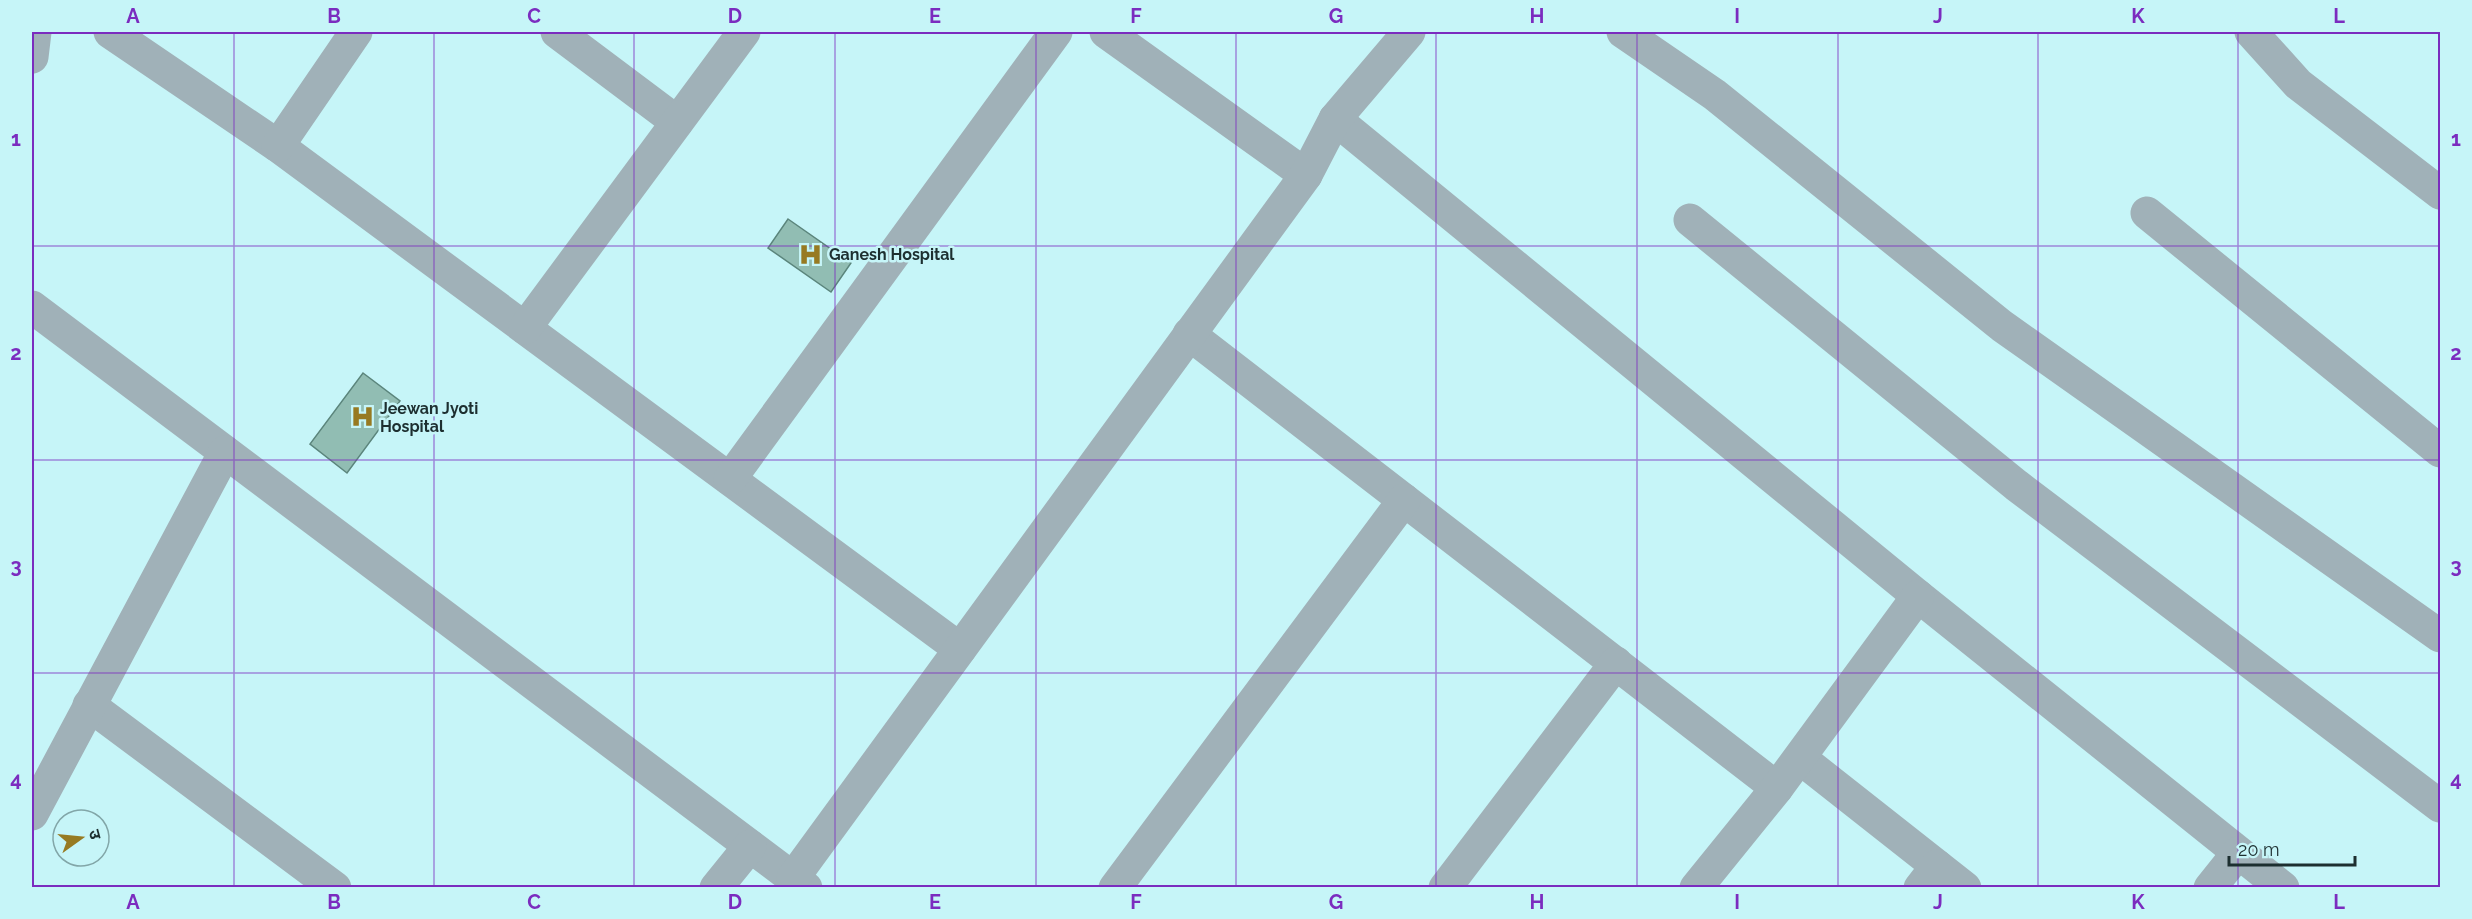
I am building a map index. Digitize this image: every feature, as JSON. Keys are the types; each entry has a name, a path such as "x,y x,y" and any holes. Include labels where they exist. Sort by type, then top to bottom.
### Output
{"street":[{"path":"32,57 35,32"},
{"path":"110,32 278,146 960,649"},
{"path":"278,146 356,32"},
{"path":"556,32 677,122"},
{"path":"525,328 744,32"},
{"path":"730,478 1056,32"},
{"path":"1106,32 1306,175"},
{"path":"32,307 800,883 960,649 1306,175 1335,119 1409,32"},
{"path":"1623,32 1715,95 2002,326 2440,636"},
{"path":"2251,32 2298,84 2440,193"},
{"path":"1335,119 1918,596 2283,888"},
{"path":"2147,213 2440,451"},
{"path":"1690,220 2016,485 2440,806"},
{"path":"1189,334 1777,788"},
{"path":"32,814 88,705 225,452"},
{"path":"1115,888 1404,500"},
{"path":"1696,888 1800,758 1918,596"},
{"path":"1445,888 1616,663"},
{"path":"88,705 335,888"},
{"path":"1800,758 1929,877 1965,888"},
{"path":"716,888 750,846"},
{"path":"2210,888 2238,853"}],"building":[{"path":"788,219 851,263 831,292 768,248"},
{"path":"363,373 400,401 347,473 310,444"}],"place":[{"name":"Ganesh Hospital","path":"811,254"},
{"name":"Jeewan Jyoti Hospital","path":"362,417"}]}
